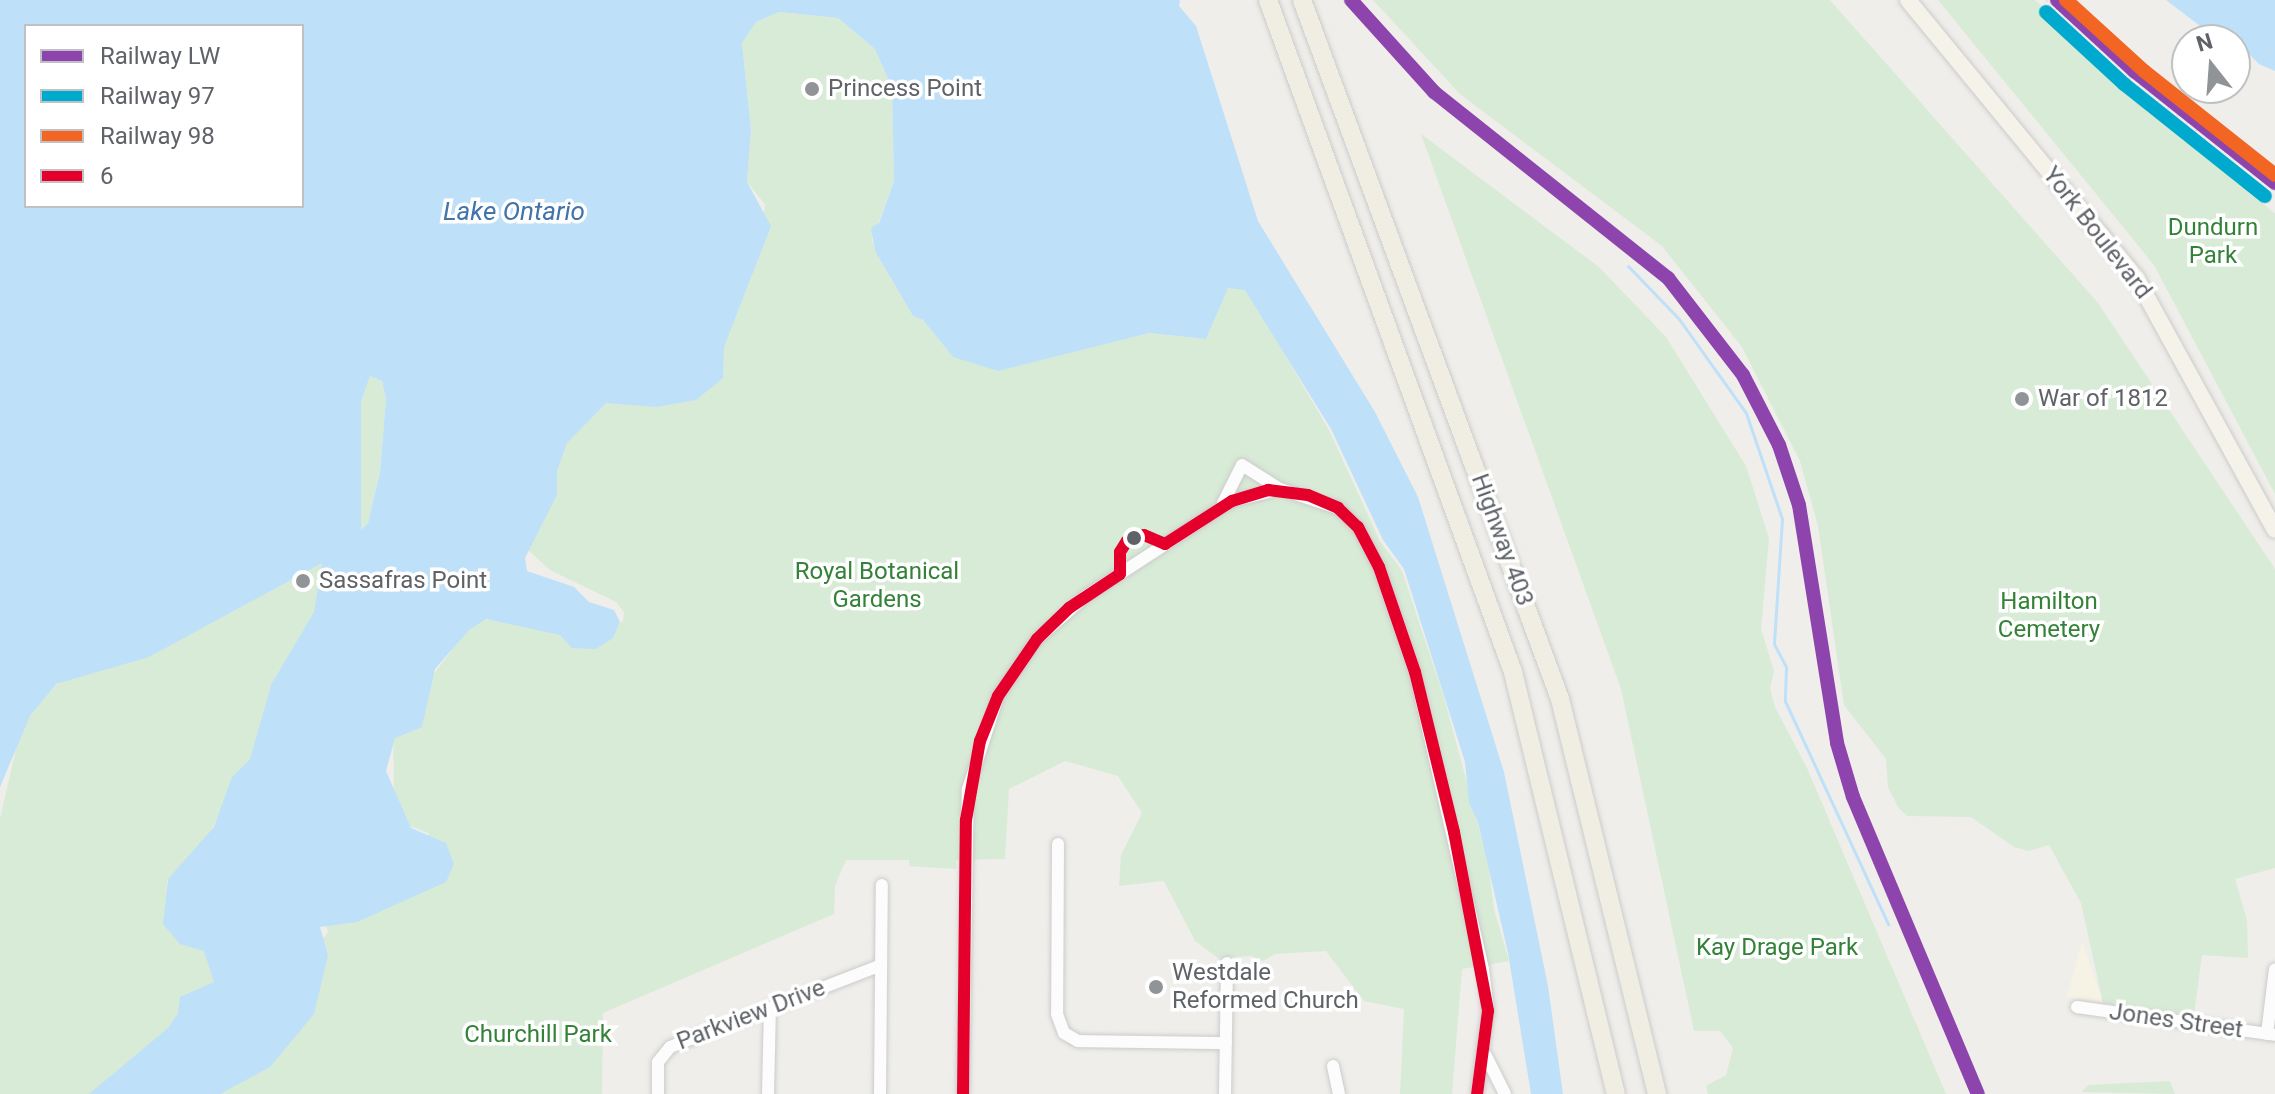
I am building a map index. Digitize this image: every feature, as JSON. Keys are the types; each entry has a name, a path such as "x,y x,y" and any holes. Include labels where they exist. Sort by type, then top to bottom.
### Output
{"highway":[{"name":"Highway 403","path":"1268,0 1513,672 1615,1092"},
{"name":"Highway 403","path":"1302,0 1560,699 1656,1088"}],"main road":[{"name":"York Boulevard","path":"1908,0 2137,279 2230,457 2275,530"}],"street":[{"path":"1219,508 1242,465 1252,467 1282,490 1338,508 1358,527 1379,567 1415,672 1483,969 1485,1053 1477,1094"},
{"path":"963,1094 968,789 986,725 1010,677 1055,620 1219,508 1257,492 1282,490"},
{"path":"1058,844 1057,1014 1064,1033 1078,1041 1226,1043"},
{"path":"880,1094 882,885"},
{"path":"1225,1094 1227,963"},
{"name":"Parkview Drive","path":"658,1094 658,1062 665,1050 881,965"},
{"path":"2271,1034 2275,969"},
{"name":"Jones Street","path":"2077,1007 2271,1034"},
{"path":"768,1094 770,1008"},
{"path":"1485,1053 1505,1094"},
{"path":"1333,1066 1339,1094"}],"shaded area":[{"path":"2082,941 2103,1003 2067,997"}],"green space":[{"name":"Hamilton Cemetery","path":"1373,0 1830,0 2098,303 2275,569 2275,868 2235,879 2247,920 2248,958 2202,955 2194,1015 2103,1003 2081,903 2049,845 2029,851 2014,847 1971,817 1907,816 1898,807 1888,787 1886,759 1844,705 1818,526 1800,461 1742,347 1662,246 1460,94"},
{"name":"Dundurn Park","path":"1938,0 2035,0 2275,214 2275,494 2154,265"},
{"name":"Royal Botanical Gardens","path":"779,12 838,18 875,49 892,88 894,181 872,240 875,251 913,316 923,320 953,357 1093,345 1149,333 1206,339 1228,287 1245,290 1261,314 1329,430 1380,541 1402,571 1443,694 1488,861 1494,909 1509,961 1462,969 1452,1094 1400,1094 1404,1009 1364,1001 1326,951 1275,954 1263,961 1251,956 1218,958 1195,941 1164,881 1119,886 1121,855 1142,813 1118,776 1065,761 1009,789 1005,859 956,860 956,869 909,866 909,860 846,860 835,886 834,914 603,1013 602,1094 204,1094 328,932 323,916 438,855 428,833 405,824 394,790 393,728 476,618 597,634 623,621 624,612 616,602 550,570 527,549 563,433 761,238 765,204 747,182 751,130 742,43 756,22"},
{"name":"Kay Drage Park","path":"1421,134 1599,267 1666,337 1746,466 1769,538 1761,629 1774,671 1770,688 1775,707 1807,768 1946,1094 1708,1094 1706,1086 1726,1075 1733,1048 1720,1031 1694,1031 1621,689"},
{"path":"370,376 382,381 386,399 380,471 368,523 361,530 361,402"},
{"path":"336,560 278,723 240,773 204,845 167,880 166,913 215,939 216,987 204,986 197,993 199,1001 135,1064 119,1068 115,1094 0,1094 0,819 20,731 49,689 61,682 300,563"},
{"path":"2170,1081 2175,1094 2082,1092 2088,1085"}],"water":[{"name":"Lake Ontario","path":"0,0 1180,0 1179,6 1196,26 1258,221 1375,412 1418,497 1504,772 1548,986 1563,1094 1531,1094 1508,953 1478,822 1469,803 1465,762 1404,569 1383,540 1331,429 1245,290 1228,288 1206,339 1149,333 998,371 953,357 923,320 913,316 875,251 871,228 879,223 894,181 892,88 875,49 838,18 779,12 756,22 742,43 751,130 747,182 771,226 724,347 723,378 696,400 656,407 606,403 567,443 557,471 557,495 525,558 527,571 574,587 589,602 614,610 620,622 613,638 596,649 572,648 560,635 486,619 469,630 435,669 422,727 395,738 386,771 411,828 446,843 454,864 446,882 357,922 320,927 328,955 314,1014 270,1067 220,1094 89,1094 168,1028 178,1013 180,997 214,982 204,951 180,944 163,924 168,879 214,827 232,777 250,759 271,685 314,612 322,563 149,657 56,684 30,716 0,787","holes":["370,376 382,381 386,399 380,472 368,523 361,530 361,402"]},
{"path":"2166,0 2275,0 2275,71 2259,64 2251,56 2251,24 2198,24"}],"waterway":[{"path":"1628,266 1679,319 1746,413 1782,519 1774,644 1786,667 1785,701 1888,924"}],"railway":[{"path":"2046,0 2129,78 2275,191"}],"rail line":[{"name":"LW","path":"1351,0 1434,92 1668,278 1743,375 1779,445 1799,505 1837,743 1853,797 1978,1094"},
{"name":"LW","path":"2057,0 2134,71 2275,183"},
{"name":"98","path":"2066,0 2144,71 2275,175"},
{"name":"97","path":"2046,12 2124,84 2265,196"}],"transit line":[{"name":"6","path":"1165,544 1232,501 1268,490 1308,495 1338,508 1358,527 1379,567 1415,672 1454,832 1488,1011 1477,1094"},
{"name":"6","path":"1120,574 1120,552 1127,541 1144,535 1165,544"},
{"name":"6","path":"963,1094 966,820 980,741 998,696 1037,639 1069,608 1120,574"}],"place":[{"name":"Princess Point","path":"812,89"},
{"name":"War of 1812","path":"2022,399"},
{"name":"Sassafras Point","path":"303,581"},
{"name":"Westdale Reformed Church","path":"1156,987"}],"park label":[{"name":"Churchill Park","path":"538,1035"}]}
